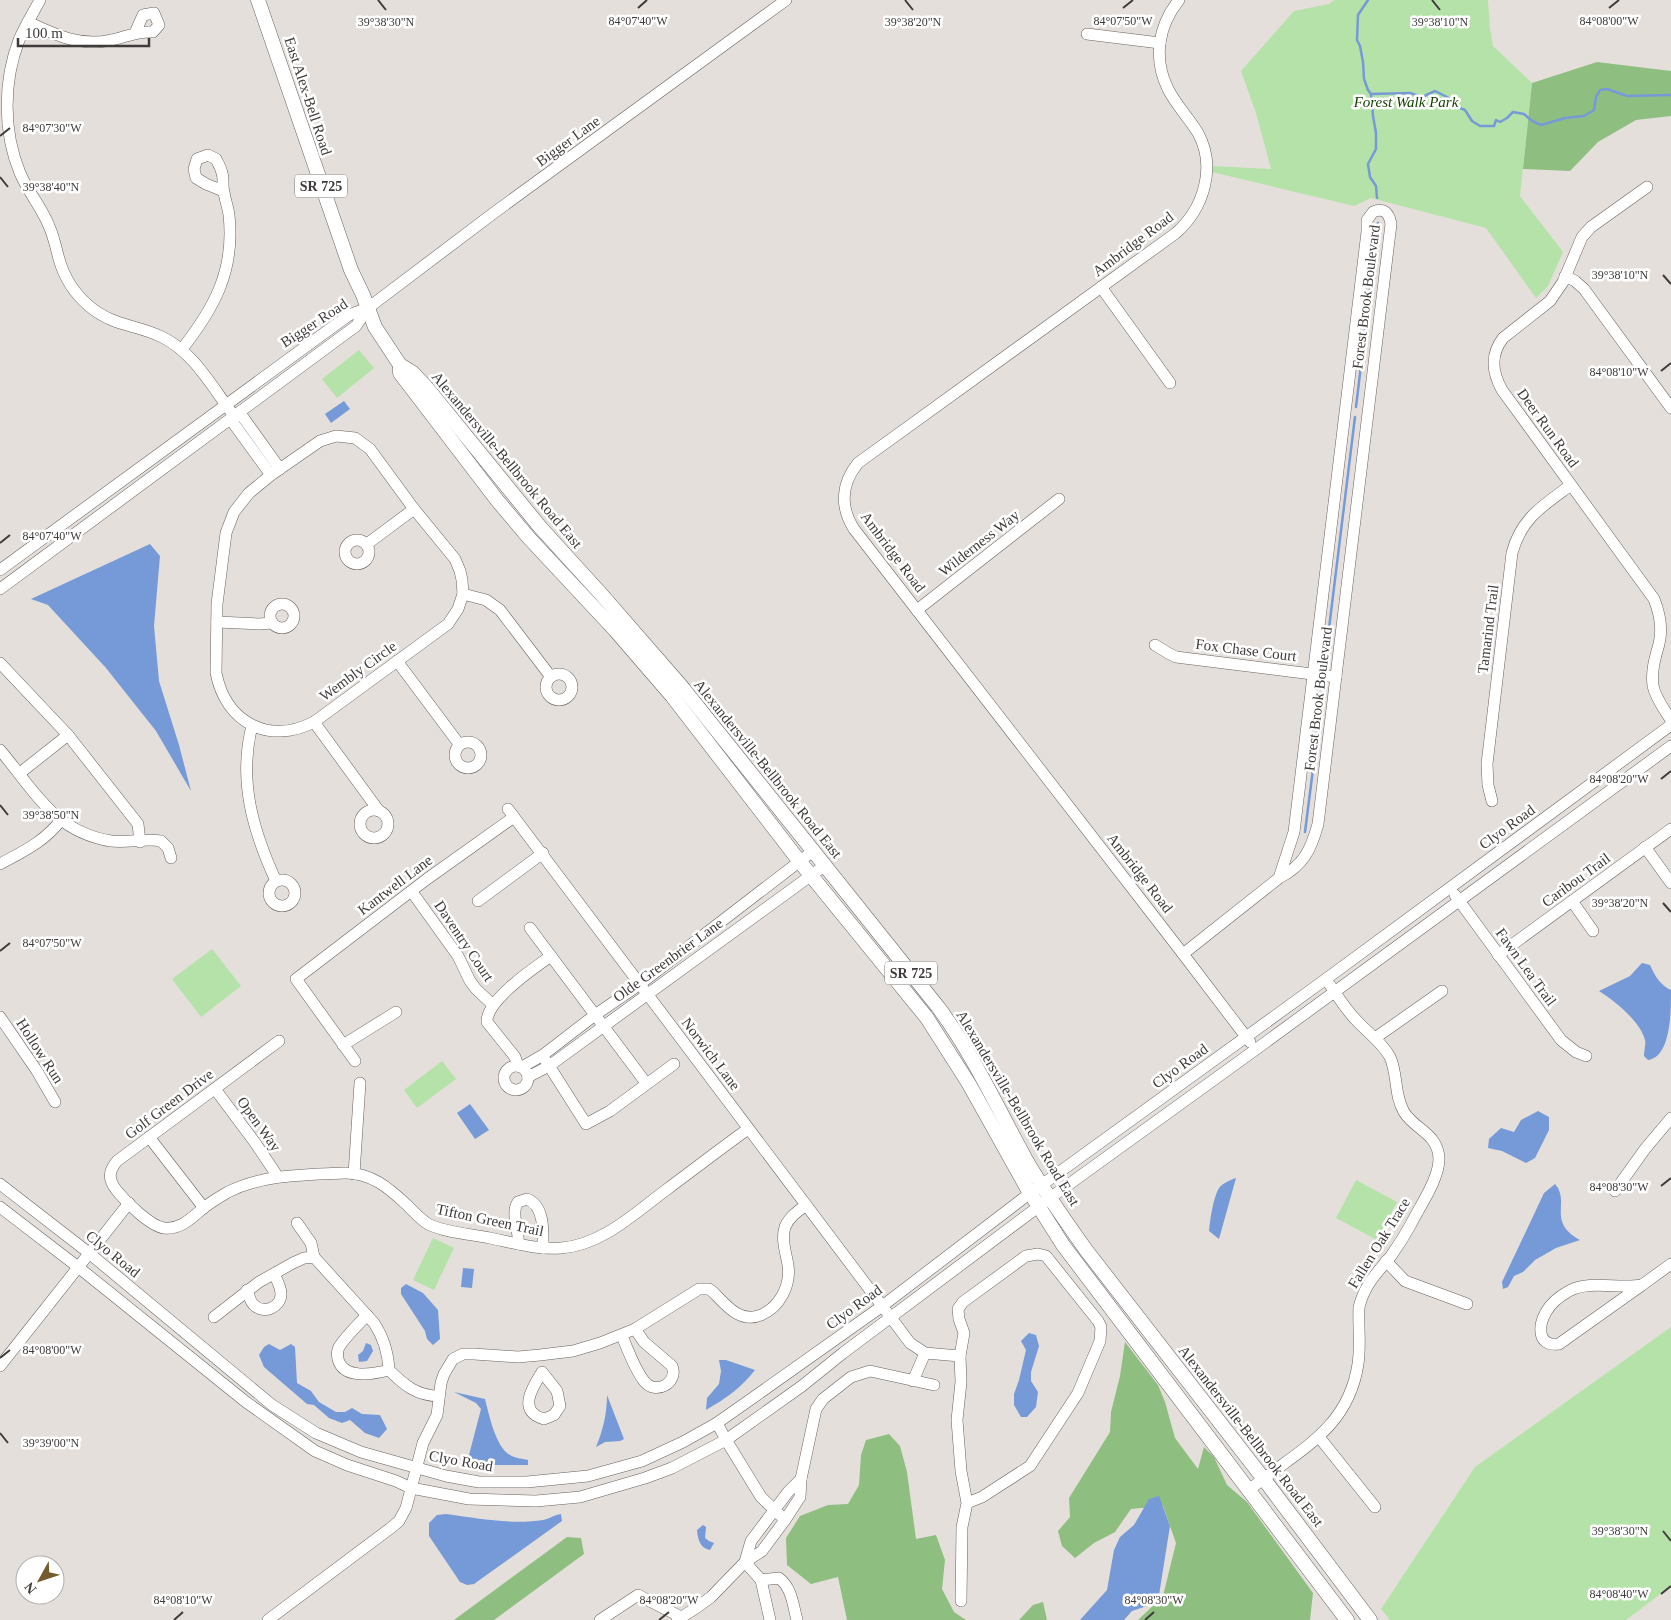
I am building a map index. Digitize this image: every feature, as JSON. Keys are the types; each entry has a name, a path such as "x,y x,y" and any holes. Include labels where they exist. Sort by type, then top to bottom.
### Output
{"main road":[{"name":"East Alex-Bell Road","path":"258,0 351,270 375,327 400,365"},
{"name":"Alexandersville-Bellbrook Road East","path":"400,365 413,373 427,388 514,497 570,562 601,594 677,691 813,851 952,1026 968,1051 1026,1160 1036,1189 1038,1206 1082,1271 1347,1620"},
{"name":"Alexandersville-Bellbrook Road East","path":"400,365 400,373 486,486 529,538 615,630 677,691 800,862 927,1018 1036,1189 1050,1198 1086,1250 1263,1478 1365,1618"},
{"path":"559,571 570,562"},
{"path":"1152,1364 1166,1353"}],"street":[{"path":"40,0 20,39 9,78 7,102 9,134 20,172 26,187 48,224 63,271 78,294 98,313 113,322 162,337 182,349 193,360 276,472"},
{"name":"Bigger Lane","path":"368,308 495,212 786,0"},
{"name":"Ambridge Road","path":"1179,0 1167,17 1160,43 1159,61 1168,90 1198,133 1205,152 1207,166 1203,193 1198,206 1184,226 858,463 848,478 844,505 849,522 1184,954 1255,1050"},
{"path":"28,22 58,36 84,42 109,41 136,33"},
{"path":"1087,34 1160,43"},
{"name":"Deer Run Road","path":"1647,187 1591,227 1582,237 1565,276 1550,300 1503,338 1498,345 1493,361 1495,378 1502,390 1650,592 1659,611 1661,630 1653,668 1653,683 1657,697 1671,720"},
{"path":"182,349 201,325 211,308 224,274 230,237 229,214 223,191"},
{"name":"Forest Brook Boulevard","path":"1184,954 1279,878 1290,872 1301,862 1314,841 1318,824 1391,224 1390,216 1382,210 1373,212 1366,220 1294,832 1279,878"},
{"path":"1565,276 1575,281 1584,289 1671,408"},
{"path":"1101,287 1170,383"},
{"name":"Bigger Road","path":"0,570 348,315 368,308"},
{"name":"Bigger Road","path":"0,589 356,326 368,308"},
{"name":"Wembly Circle","path":"344,436 355,438 370,449 414,509 455,559 462,580 462,594 458,609 448,624 314,722 302,728 289,731 265,730 252,726 234,712 224,699 216,673 217,604 226,532 229,522 240,503 249,493 276,472 320,441 328,437 344,436"},
{"name":"Tamarind Trail","path":"1492,801 1488,785 1487,764 1512,553 1518,533 1528,519 1571,485"},
{"name":"Wilderness Way","path":"917,610 1059,499"},
{"path":"367,544 414,509"},
{"path":"462,594 486,600 500,610 551,677"},
{"path":"217,622 272,623"},
{"name":"Fox Chase Court","path":"1155,646 1176,657 1336,677"},
{"path":"397,661 459,744"},
{"path":"0,663 68,735 138,824 140,842"},
{"path":"314,722 379,811"},
{"name":"Clyo Road","path":"0,1184 89,1253 272,1405 316,1433 360,1452 416,1468 479,1482 527,1482 588,1476 642,1461 718,1423 881,1307 1036,1189 1326,979 1671,725"},
{"path":"252,726 247,755 249,799 257,835 276,881"},
{"path":"20,773 68,735"},
{"name":"Clyo Road","path":"0,1207 246,1402 315,1450 347,1465 396,1481 411,1488 469,1499 536,1501 580,1497 672,1468 726,1440 802,1386 843,1352 890,1319 1038,1206 1671,746"},
{"path":"0,750 50,812 61,820 89,835 110,841 161,841 168,848 171,858"},
{"name":"Norwich Lane","path":"511,812 890,1319 910,1344 925,1352"},
{"name":"Kantwell Lane","path":"343,1045 296,979 412,892 511,812"},
{"path":"0,864 37,844 61,820"},
{"name":"Caribou Trail","path":"1498,955 1671,829"},
{"path":"1645,847 1671,883"},
{"name":"Olde Greenbrier Lane","path":"522,1070 595,1014 640,984 813,851"},
{"path":"478,901 543,853"},
{"name":"Olde Greenbrier Lane","path":"522,1070 549,1066 824,866"},
{"name":"Fawn Lea Trail","path":"1449,888 1561,1040 1576,1052 1586,1056"},
{"name":"Daventry Court","path":"412,892 458,956 470,981 493,1005"},
{"path":"1572,901 1593,931"},
{"path":"530,928 646,1083"},
{"path":"522,1070 515,1057 486,1019 493,1005 514,985 551,956"},
{"name":"Fallen Oak Trace","path":"1249,1490 1319,1437 1338,1416 1351,1392 1358,1362 1359,1307 1361,1298 1371,1279 1404,1238 1434,1180 1439,1164 1439,1156 1434,1142 1403,1111 1399,1101 1395,1073 1386,1051 1346,1009 1326,979"},
{"path":"1375,1038 1442,991"},
{"path":"354,1061 343,1045 396,1012"},
{"name":"Hollow Run","path":"0,1017 37,1071 55,1102"},
{"name":"Golf Green Drive","path":"129,1203 111,1183 110,1173 117,1161 279,1041"},
{"path":"543,1055 586,1124 610,1111 674,1064"},
{"path":"354,1174 360,1082"},
{"name":"Open Way","path":"215,1089 278,1176"},
{"path":"1615,1191 1645,1149 1671,1118"},
{"name":"Tifton Green Trail","path":"129,1203 147,1219 164,1228 182,1225 214,1200 242,1186 278,1176 354,1174 367,1176 386,1186 428,1224 443,1229 518,1244 542,1248 562,1248 576,1245 606,1233 748,1129"},
{"path":"149,1138 204,1208"},
{"path":"518,1244 518,1230 514,1210 518,1202 527,1199 535,1203 541,1218 542,1248"},
{"path":"0,1366 129,1203"},
{"path":"268,1620 392,1527 403,1513 422,1443 437,1415 444,1374 449,1363 457,1356 474,1354 518,1357 573,1350 622,1336 699,1289 709,1289 735,1314 744,1317 758,1316 772,1308 784,1293 788,1275 783,1235 792,1216 806,1205"},
{"path":"297,1223 311,1243 314,1257 367,1315 382,1335 388,1356 389,1370 413,1391 430,1396 439,1396"},
{"path":"960,1601 962,1527 966,1503 956,1420 961,1382 960,1356 964,1333 959,1320 958,1309 963,1302 1026,1256 1038,1254 1046,1256 1098,1321 1100,1341 1078,1393 1030,1466 982,1497 966,1503"},
{"path":"214,1317 259,1282 304,1258 314,1257"},
{"path":"1386,1261 1405,1280 1467,1304"},
{"path":"1642,1285 1630,1287 1583,1286 1568,1291 1546,1311 1540,1331 1541,1337 1553,1345 1559,1344 1642,1285 1671,1264"},
{"path":"247,1290 250,1301 259,1309 264,1310 273,1307 277,1303 281,1292 274,1274"},
{"path":"367,1315 339,1347 337,1357 339,1363 353,1373 369,1374 389,1370"},
{"path":"622,1336 644,1381 651,1387 656,1388 666,1385 674,1375 672,1366 644,1342 634,1329"},
{"path":"913,1381 925,1352 960,1356"},
{"path":"540,1355 542,1372"},
{"path":"600,1620 638,1595 679,1618 711,1597 745,1562 762,1550 800,1497 801,1479 816,1409 823,1399 851,1376 870,1371 934,1385"},
{"path":"718,1423 760,1497 785,1520"},
{"path":"1319,1437 1375,1507"},
{"path":"745,1562 751,1542 788,1492 801,1479"},
{"path":"745,1562 761,1580 770,1620"},
{"path":"761,1580 779,1578 785,1582 790,1592 797,1620"}],"green space":[{"name":"Forest Walk Park","path":"1334,0 1488,0 1493,46 1532,83 1520,196 1563,252 1548,286 1536,298 1486,228 1371,198 1354,206 1212,172 1212,166 1271,169 1256,113 1241,71 1294,11 1329,4"},
{"path":"1597,62 1671,71 1671,116 1636,120 1598,142 1570,171 1523,169 1532,83"},
{"path":"359,350 374,368 337,398 322,379"},
{"path":"212,949 241,986 201,1017 172,979"},
{"path":"442,1061 456,1079 417,1108 404,1090"},
{"path":"1356,1180 1397,1202 1377,1240 1336,1218"},
{"path":"433,1238 454,1248 434,1290 413,1280"},
{"path":"1671,1327 1671,1586 1626,1620 1390,1620 1381,1609 1475,1467"},
{"path":"1125,1342 1158,1385 1175,1438 1198,1469 1204,1447 1214,1457 1227,1485 1247,1502 1313,1593 1310,1620 1138,1620 1163,1596 1176,1543 1163,1506 1131,1509 1115,1532 1094,1543 1075,1558 1062,1546 1058,1531 1070,1517 1069,1498 1110,1432 1111,1412 1120,1376"},
{"path":"889,1434 900,1446 907,1472 916,1539 936,1535 945,1560 942,1589 954,1612 966,1620 847,1620 838,1577 811,1584 787,1565 786,1538 800,1516 828,1505 848,1504 859,1485 861,1455 866,1440"},
{"path":"567,1537 581,1538 584,1554 494,1620 454,1620"},
{"path":"1043,1602 1047,1620 1019,1620 1033,1605"}],"water":[{"path":"344,401 350,409 331,423 325,414"},
{"path":"150,544 160,556 154,626 159,681 191,791 156,731 106,668 48,605 31,599"},
{"path":"1642,963 1650,965 1658,980 1671,990 1670,1021 1665,1042 1656,1057 1648,1060 1644,1056 1645,1040 1638,1026 1619,1006 1599,991 1630,976"},
{"path":"470,1104 489,1130 475,1139 457,1113"},
{"path":"1538,1111 1549,1117 1549,1130 1535,1158 1526,1163 1502,1151 1488,1148 1489,1139 1501,1128 1514,1132 1521,1120"},
{"path":"1236,1178 1219,1239 1209,1231 1215,1197 1221,1186"},
{"path":"1555,1184 1561,1198 1561,1219 1564,1226 1580,1240 1556,1248 1535,1260 1523,1272 1514,1276 1508,1287 1503,1289 1502,1282 1544,1193"},
{"path":"463,1268 474,1269 472,1288 461,1287"},
{"path":"406,1284 423,1293 438,1310 440,1339 433,1345 427,1339 425,1331 401,1294 401,1288"},
{"path":"1029,1333 1036,1335 1039,1346 1031,1372 1031,1381 1038,1392 1036,1407 1027,1417 1021,1417 1014,1405 1014,1394 1026,1350 1021,1341"},
{"path":"366,1343 371,1345 373,1351 367,1361 359,1362 358,1355 363,1351"},
{"path":"269,1344 280,1350 291,1344 295,1347 297,1383 311,1391 319,1402 336,1412 345,1412 352,1408 362,1414 380,1415 387,1429 379,1438 365,1433 350,1420 342,1423 329,1418 314,1405 307,1404 264,1367 259,1355 264,1347"},
{"path":"719,1360 726,1360 755,1370 732,1393 706,1410 707,1398 719,1384 721,1371"},
{"path":"454,1392 485,1399 494,1431 502,1447 512,1456 528,1460 528,1465 474,1465 469,1455 481,1409 476,1403"},
{"path":"607,1395 624,1439 605,1442 596,1447 604,1422"},
{"path":"1159,1496 1170,1526 1159,1595 1150,1605 1132,1611 1124,1620 1080,1620 1107,1590 1114,1550 1120,1537 1134,1525 1149,1499"},
{"path":"446,1514 519,1522 543,1520 561,1514 562,1521 474,1584 467,1585 460,1582 429,1536 429,1523 437,1515"},
{"path":"703,1525 706,1527 705,1538 714,1543 710,1550 704,1547 699,1540 697,1530"}],"waterway":[{"path":"1368,0 1358,15 1357,40 1363,62 1364,79 1371,94 1410,93 1422,97 1435,91 1453,100 1460,108 1465,110 1472,121 1480,126 1494,126 1496,120 1500,122 1513,112 1524,114 1532,121 1541,125 1565,118 1584,116 1594,110 1596,97 1600,90 1607,89 1627,96 1671,95"},
{"path":"1371,94 1376,149 1368,164 1370,177 1376,186 1377,198"},
{"path":"1356,407 1378,223"},
{"path":"1324,669 1355,417"},
{"path":"1305,832 1324,683"}]}
